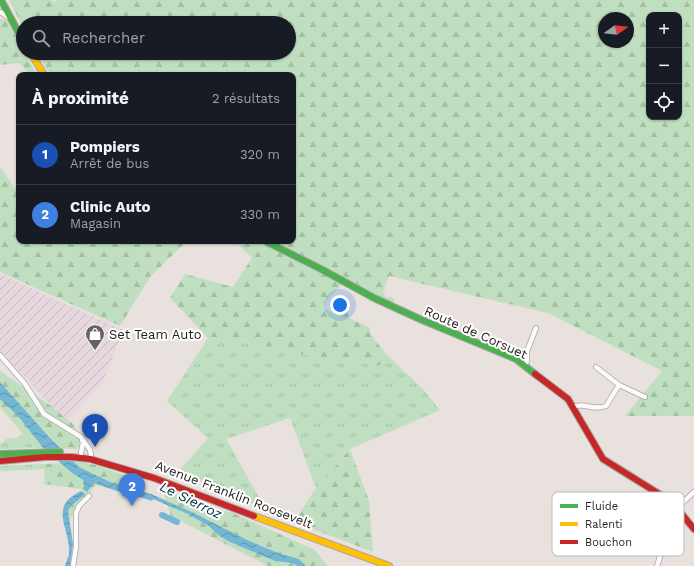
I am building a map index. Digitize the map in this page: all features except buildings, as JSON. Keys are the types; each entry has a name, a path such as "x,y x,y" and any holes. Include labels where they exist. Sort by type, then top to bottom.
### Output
{"main road":[{"path":"0,0 16,29"},
{"path":"34,60 42,72"},
{"name":"Route de Corsuet","path":"270,244 321,269 374,298 422,320 516,359 568,399 602,459 658,492"},
{"name":"Avenue Franklin Roosevelt","path":"2,455 69,455 80,453 91,455 155,474 284,522 320,539"},
{"name":"Avenue Franklin Roosevelt","path":"0,460 16,460 43,455"},
{"name":"Avenue Franklin Roosevelt","path":"69,455 90,459 154,478 320,539"},
{"name":"Route de Corsuet","path":"684,518 694,529"},
{"path":"320,539 389,566"}],"street":[{"path":"0,12 10,18"},
{"path":"525,365 527,362 527,351 536,328"},
{"path":"0,356 25,384 44,414 81,437 90,450 91,455"},
{"path":"596,367 619,385 645,396"},
{"path":"573,407 581,405 595,408 606,406 619,385"},
{"path":"80,453 83,443 81,437"},
{"path":"684,502 694,492"},
{"path":"73,566 76,547 76,513 79,506 89,496"},
{"path":"657,566 660,556"}],"shaded area":[{"path":"0,274 123,330 103,382 66,422 0,350"}],"green space":[{"path":"9,0 52,0 55,2 56,0 694,0 694,416 625,416 662,371 548,313 389,276 383,292 386,297 392,297 395,300 392,305 346,280 325,302 324,308 338,316 342,305 348,309 349,318 369,327 371,335 387,355 383,364 376,366 362,358 350,365 246,341 208,338 170,298 185,274 233,287 252,258 239,245 230,244 296,244 296,72 48,72 41,60 296,60 296,16 17,16"},
{"path":"0,19 7,20 16,36 16,60 29,60 35,72 27,72 19,63 0,65"},
{"path":"0,167 16,190 16,244 184,244 150,277 120,326 0,272"},
{"path":"208,338 246,341 362,358 376,366 382,364 387,355 423,389 440,410 350,449 316,488 290,418 226,439 266,510 179,471 208,438 167,401"},
{"path":"0,371 51,406 75,426 82,441 77,449 35,448 0,407"},
{"path":"23,434 35,448 0,449 0,444 8,438 15,439"},
{"path":"350,449 369,501 373,552 310,528 297,517 316,488"},
{"path":"79,462 96,465 125,476 123,492 95,485 69,520 69,509 81,496 81,489 44,484 45,464"},
{"path":"45,464 46,469 0,471 0,466"},
{"path":"163,491 235,514 315,550 328,566 268,566 171,516"}],"water":[{"path":"0,382 49,437 79,467 110,482 151,494 196,514 247,540 278,553 299,559 306,566 298,566 293,563 275,561 228,541 217,534 209,526 188,514 153,499 152,501 137,495 126,492 123,493 94,483 87,492 83,489 83,480 71,472 44,449 18,416 0,399"},
{"path":"81,491 85,494 71,506 68,511 73,544 70,566 65,566 69,554 69,544 63,519 63,511 65,504 71,497"}],"waterway":[{"path":"162,515 177,522"}],"traffic: fast":[{"path":"1,0 16,28"},
{"path":"271,244 374,298 422,320 516,359 535,374"},
{"path":"0,454 60,452"}],"traffic: slow":[{"path":"35,60 42,72"},
{"path":"254,516 389,566"}],"traffic: jam":[{"path":"535,374 568,399 603,459 656,492"},
{"path":"0,461 45,457 90,459 154,478 254,516"},
{"path":"684,517 694,529"}],"place":[{"name":"Set Team Auto","path":"95,351"},
{"name":"Pompiers","path":"95,447"},
{"name":"Clinic Auto","path":"132,506"}],"water label":[{"name":"Le Sierroz","path":"191,500"}]}
